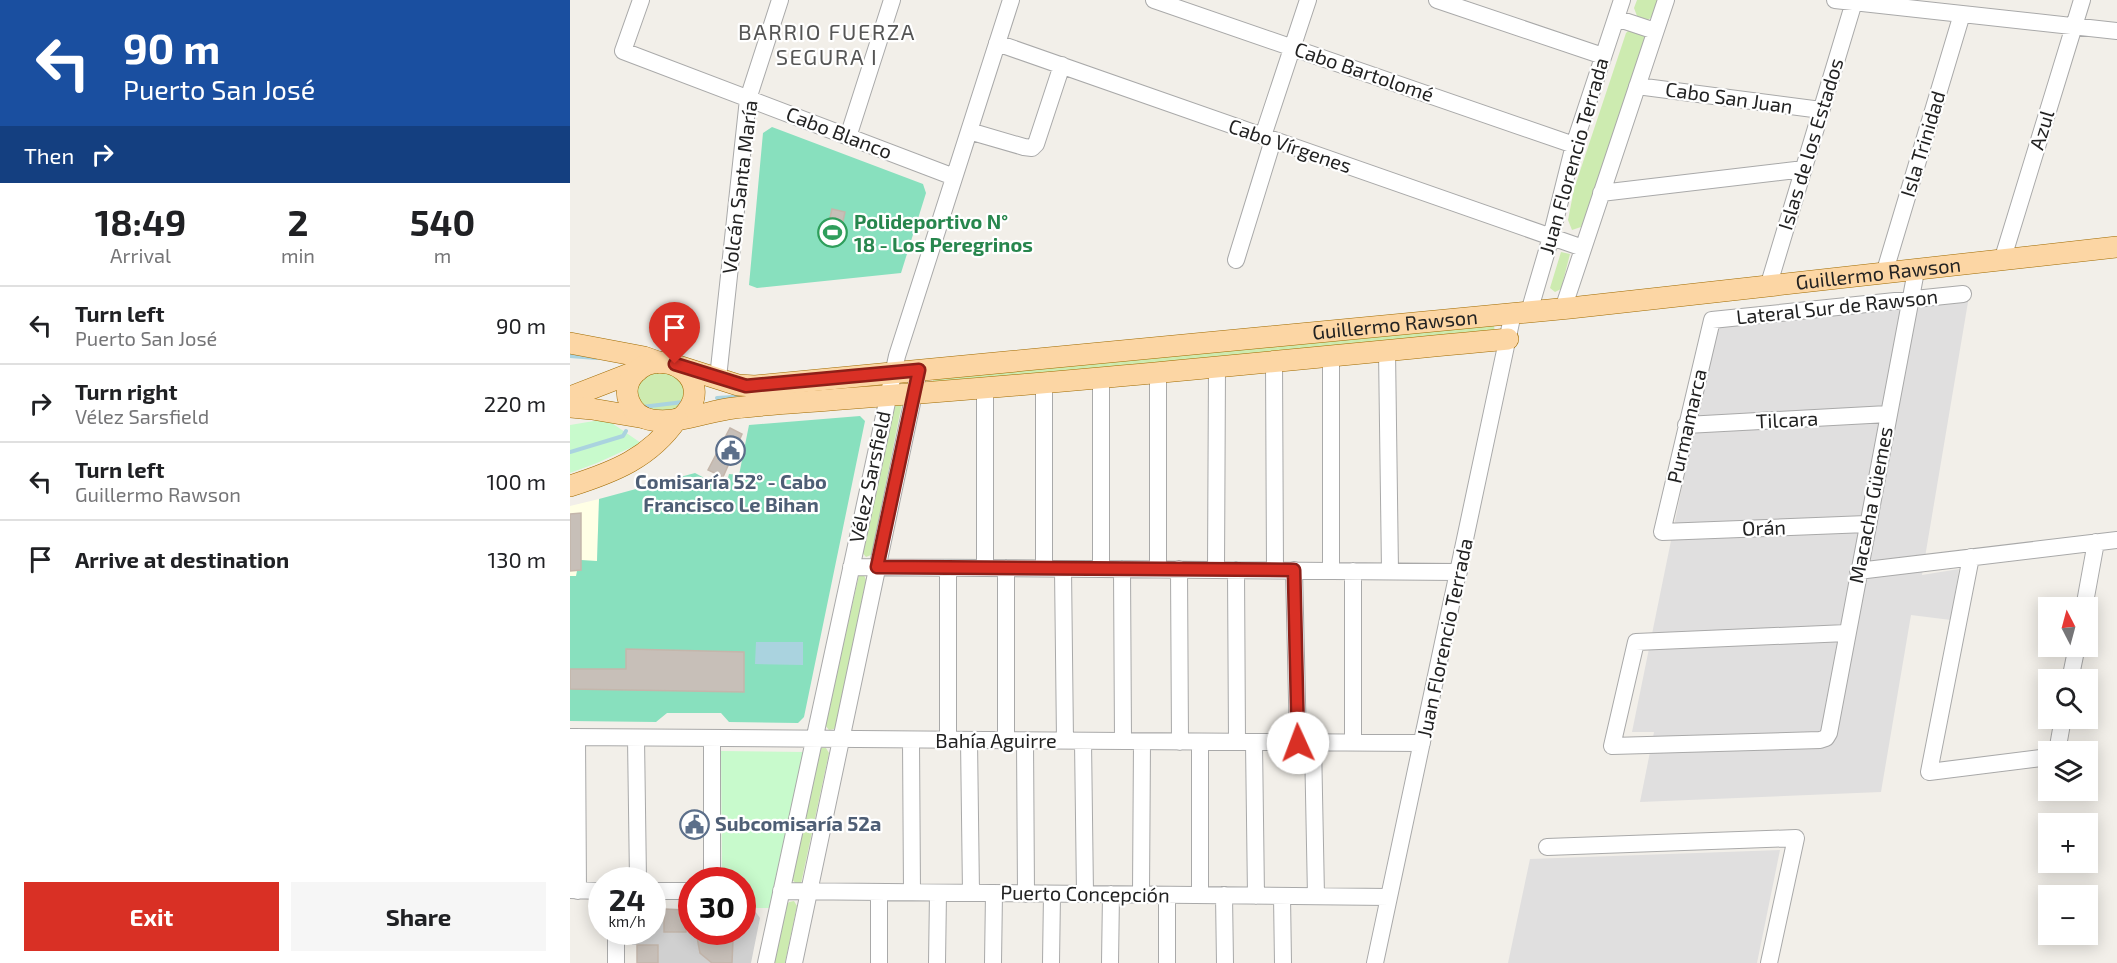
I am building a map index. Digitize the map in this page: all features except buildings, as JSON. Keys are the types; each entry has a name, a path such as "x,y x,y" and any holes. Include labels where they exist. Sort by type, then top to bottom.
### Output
{"main road":[{"name":"Guillermo Rawson","path":"570,343 644,357 746,386 1563,309 2117,247"},
{"name":"Guillermo Rawson","path":"679,418 735,408 913,394 1508,339"},
{"path":"570,397 647,366 668,364 686,372 694,386 692,405 642,457 570,486"},
{"path":"637,371 628,384 628,400 632,409 645,418"},
{"path":"570,407 657,420 679,418"}],"street":[{"name":"Cabo Blanco","path":"641,0 623,51 954,177"},
{"name":"Volcán Santa María","path":"718,378 748,99 780,0"},
{"path":"848,137 892,0"},
{"name":"Vélez Sarsfield","path":"766,963 892,372 1011,0"},
{"name":"Cabo Bartolomé","path":"1154,0 1574,145"},
{"path":"1236,260 1292,48 1308,0"},
{"path":"1437,0 1603,56"},
{"name":"Juan Florencio Terrada","path":"1375,963 1508,339 1521,313 1551,237 1574,145 1622,0"},
{"name":"Juan Florencio Terrada","path":"1563,309 1666,0"},
{"path":"1835,0 2117,31"},
{"name":"Azul","path":"2002,261 2082,0"},
{"name":"Islas de los Estados","path":"1768,286 1854,2"},
{"name":"Isla Trinidad","path":"1884,274 1962,14"},
{"path":"1616,18 1655,31"},
{"name":"Cabo Vírgenes","path":"997,42 1583,249"},
{"path":"969,131 1032,148 1036,144 1062,65"},
{"name":"Cabo San Juan","path":"1637,86 1821,110"},
{"path":"1601,193 1804,169"},
{"name":"Macacha Güemes","path":"1847,633 1636,642 1612,746 1826,738 1829,733 1916,271"},
{"name":"Lateral Sur de Rawson","path":"1712,320 1963,294"},
{"name":"Purmamarca","path":"1662,532 1712,320"},
{"path":"1387,351 1390,571"},
{"path":"1331,356 1331,571"},
{"path":"1274,361 1275,570"},
{"path":"1216,570 1217,366"},
{"name":"Vélez Sarsfield","path":"794,963 919,370"},
{"path":"1158,372 1158,569"},
{"path":"1101,377 1101,569"},
{"path":"1044,382 1044,568"},
{"path":"985,387 985,568"},
{"name":"Tilcara","path":"1686,425 1888,414"},
{"name":"Orán","path":"1662,532 1867,524"},
{"path":"1858,571 2117,540"},
{"path":"2086,597 2096,542"},
{"path":"1971,557 1929,772 2038,758"},
{"path":"851,567 1459,572"},
{"path":"948,568 948,740"},
{"path":"1006,568 1006,741"},
{"path":"1063,568 1065,741"},
{"path":"1122,569 1123,741"},
{"path":"1179,569 1180,742"},
{"path":"1236,570 1237,742"},
{"path":"1294,570 1316,896"},
{"path":"1353,571 1353,743"},
{"path":"574,737 574,890"},
{"name":"Bahía Aguirre","path":"574,737 1422,743"},
{"path":"636,738 638,867"},
{"path":"712,738 712,867"},
{"path":"911,740 912,892"},
{"path":"969,740 971,893"},
{"path":"1025,741 1026,894"},
{"path":"1083,741 1085,894"},
{"path":"1142,742 1142,894"},
{"path":"1200,742 1200,895"},
{"path":"1254,742 1256,896"},
{"path":"1547,847 1796,838 1769,963"},
{"name":"Puerto Concepción","path":"781,891 1389,897"},
{"path":"879,892 879,963"},
{"path":"937,963 938,892"},
{"path":"993,963 994,893"},
{"path":"1051,963 1052,894"},
{"path":"1110,963 1111,894"},
{"path":"1167,895 1167,963"},
{"path":"1224,896 1225,963"},
{"path":"1282,896 1283,963"},
{"path":"616,945 616,963"}],"shaded area":[{"path":"1968,302 1922,575 1959,569 1951,620 1911,615 1881,792 1640,802 1654,732 1632,732 1715,325"},
{"path":"599,499 597,561 581,570 577,576 570,576 570,506"},
{"path":"1780,850 1757,963 1508,963 1530,859"},
{"path":"666,909 678,910 678,945 755,945 751,963 637,963 637,945 666,945"},
{"path":"756,912 760,918 756,938"}],"green space":[{"path":"1637,0 1659,0 1654,15 1648,20 1637,16 1634,8"},
{"path":"1630,29 1645,33 1646,39 1584,220 1581,227 1572,230 1568,220 1574,189 1626,33"},
{"name":"Polideportivo N° 18 - Los Peregrinos","path":"772,127 923,184 926,193 901,273 757,288 749,285 763,133"},
{"path":"1561,252 1570,254 1561,289 1555,292 1550,288"},
{"path":"1494,325 1495,334 933,385 933,376"},
{"path":"650,370 684,376 685,406 661,415 636,404 638,377"},
{"path":"902,403 872,552 866,557 861,551 893,405"},
{"path":"860,416 865,421 804,717 798,723 729,722 721,713 667,713 656,722 570,721 570,576 576,576 577,571 581,570 581,560 597,561 599,499 695,473 725,489 729,474 739,475 749,425"},
{"path":"606,419 641,443 570,473 570,425"},
{"path":"859,575 864,575 866,580 836,725 834,729 829,730 825,725"},
{"path":"821,748 826,748 829,753 801,883 796,884 791,878"},
{"path":"721,751 804,752 770,908 756,908 756,867 722,867"},
{"path":"794,901 797,906 785,963 774,963 787,905"}],"water":[{"path":"756,642 803,642 803,665 755,664"}],"waterway":[{"path":"570,356 596,358"},
{"path":"717,398 749,396"},
{"path":"642,407 683,402"},
{"path":"570,452 623,436 626,431"}],"place":[{"name":"Polideportivo N° 18 - Los Peregrinos","path":"833,233"},
{"name":"Comisaría 52° - Cabo Francisco Le Bihan","path":"731,451"},
{"name":"Subcomisaría 52a","path":"694,824"}],"district":[{"name":"BARRIO FUERZA SEGURA I","path":"827,44"}],"route":[{"path":"675,364 746,386 919,370 877,567 1294,570 1298,743"}]}
